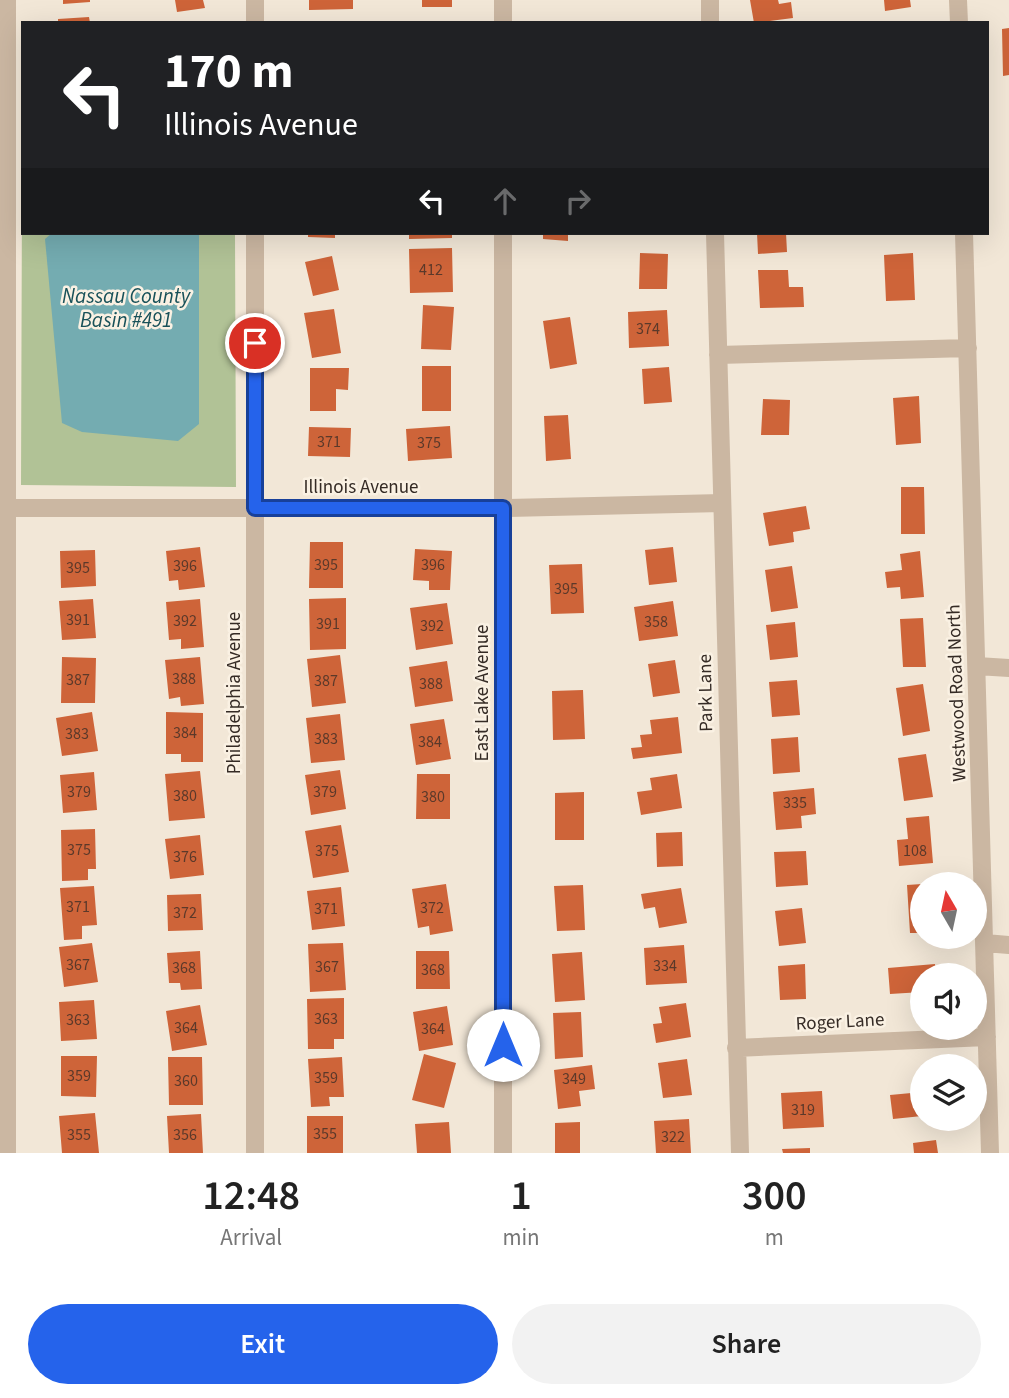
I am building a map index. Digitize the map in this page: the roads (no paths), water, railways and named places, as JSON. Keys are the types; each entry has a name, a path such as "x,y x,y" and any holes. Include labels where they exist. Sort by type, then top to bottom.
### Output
{"street":[{"path":"7,0 4,508 7,1153"},
{"path":"255,0 255,21"},
{"path":"503,0 503,21"},
{"path":"710,0 710,21"},
{"path":"958,0 959,21"},
{"name":"Philadelphia Avenue","path":"255,235 255,1153"},
{"name":"East Lake Avenue","path":"503,235 503,1153"},
{"name":"Park Lane","path":"715,235 740,1153"},
{"name":"Westwood Road North","path":"964,235 983,872"},
{"path":"718,355 968,348"},
{"name":"Illinois Avenue","path":"4,508 503,508 722,503"},
{"path":"977,666 1009,668"},
{"path":"987,943 1009,944"},
{"name":"Westwood Road North","path":"987,1037 990,1153"},
{"name":"Roger Lane","path":"736,1048 919,1040"}],"water":[{"name":"Nassau County Basin #491","path":"50,235 199,235 199,424 178,441 82,432 62,423 45,239"}]}
